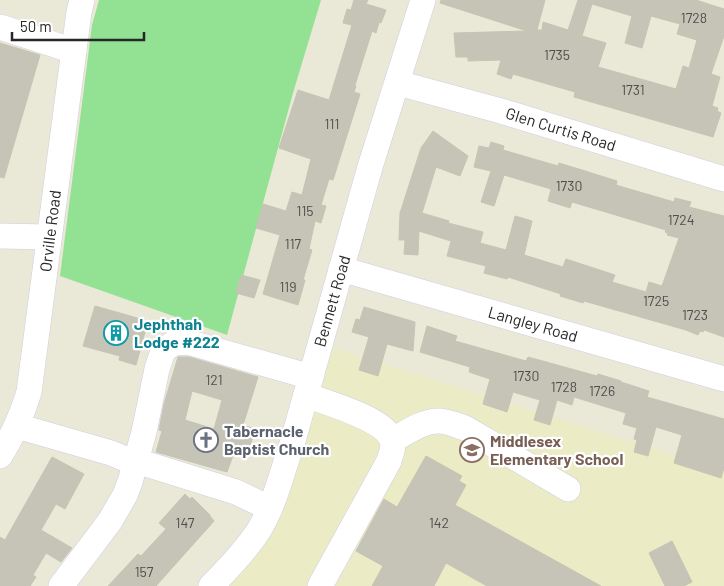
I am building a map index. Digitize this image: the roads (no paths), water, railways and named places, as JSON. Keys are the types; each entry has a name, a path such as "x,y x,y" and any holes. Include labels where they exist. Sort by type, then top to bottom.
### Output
{"street":[{"name":"Orville Road","path":"0,456 21,416 30,382 82,0"},
{"name":"Bennett Road","path":"211,586 245,548 259,529 270,508 292,444 370,167 423,0"},
{"path":"0,27 74,51"},
{"name":"Glen Curtis Road","path":"398,83 501,111 724,179"},
{"path":"0,236 49,237"},
{"name":"Langley Road","path":"341,269 724,379"},
{"path":"61,586 110,521 125,495 144,432 160,360 163,352 175,342 191,344 308,386 377,422 392,440 392,449 388,460 366,505 320,586"},
{"path":"392,440 420,425 436,421 447,422 465,428 568,489"},
{"path":"16,426 111,453 135,463 143,463 211,483 270,508"}],"place":[{"name":"Jephthah Lodge #222","path":"116,333"},
{"name":"Tabernacle Baptist Church","path":"206,440"},
{"name":"Middlesex Elementary School","path":"472,450"}]}
